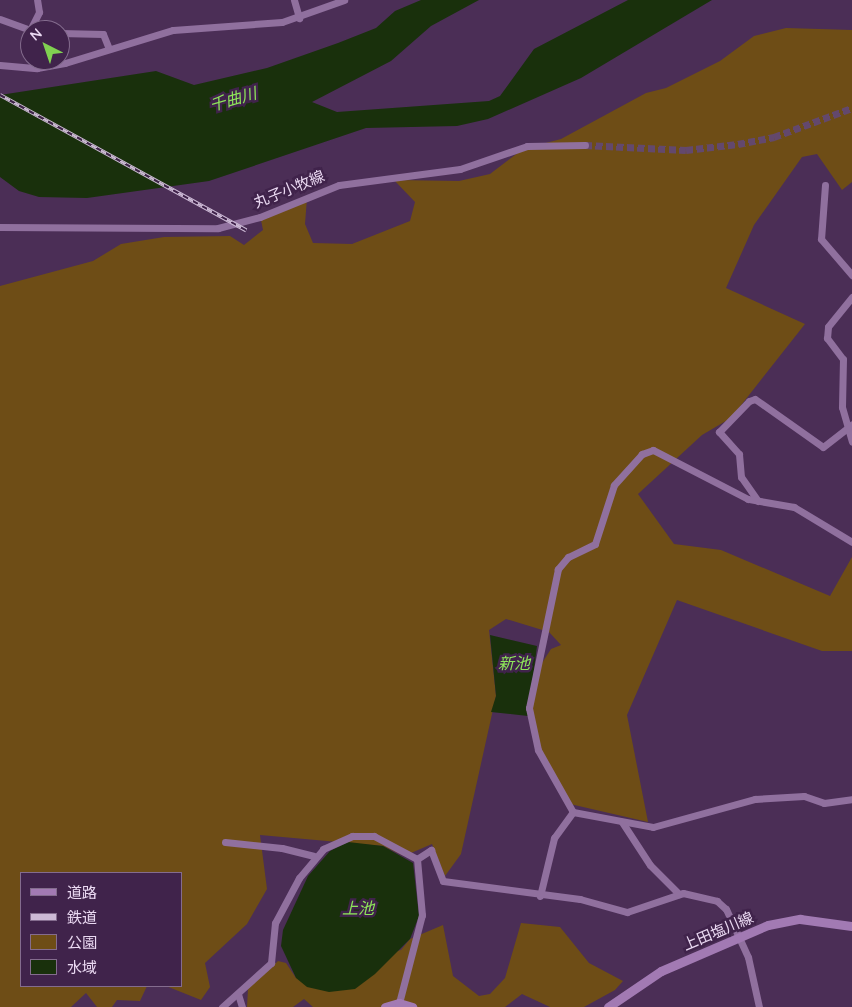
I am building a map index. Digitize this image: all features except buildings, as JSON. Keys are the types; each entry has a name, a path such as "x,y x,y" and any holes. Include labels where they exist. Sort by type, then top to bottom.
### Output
{"main road":[{"name":"上田塩川線","path":"608,1007 642,981 738,937 790,919 852,926"},
{"path":"385,1007 399,1003 412,1007"}],"street":[{"path":"35,20 39,12 37,0"},
{"path":"294,0 299,18"},
{"path":"0,65 37,68 173,30 265,25 299,18 340,1"},
{"path":"0,19 20,26"},
{"path":"70,33 103,34 109,49"},
{"name":"丸子小牧線","path":"0,227 218,228 242,222 339,184 460,169 527,146 584,145"},
{"path":"825,185 821,239 852,275"},
{"path":"852,297 828,327 827,338 843,359 842,407 849,425 852,442"},
{"path":"758,501 741,476 739,454 719,432 748,401 755,400 822,447 849,425"},
{"path":"852,542 794,506 758,501 738,495 648,451 614,485 595,544 568,557 558,569 540,642 530,720 548,772 573,812 622,822 671,824 755,799 804,796 824,803 852,799"},
{"path":"540,896 554,838 573,812"},
{"path":"622,822 650,865 679,894"},
{"path":"222,1007 271,963 276,924 313,856 331,844 362,835 383,839 416,859"},
{"path":"224,842 282,848 313,856"},
{"path":"416,859 431,850 443,881 540,896 580,899 636,912 679,894 694,894 722,904 738,937 759,1007"},
{"path":"399,1003 422,916 416,859"},
{"path":"238,994 242,1007"}],"green space":[{"path":"786,28 852,30 852,182 842,190 817,154 802,157 754,225 726,288 805,324 731,418 702,435 638,494 674,544 721,550 830,596 852,557 852,651 822,651 677,600 627,715 648,822 570,804 540,747 531,707 540,666 551,649 561,645 549,632 506,619 489,630 496,696 461,854 445,876 432,844 404,856 383,846 260,835 267,889 247,924 205,963 210,987 201,1000 168,987 182,987 182,872 20,872 20,987 147,987 140,1001 117,1000 112,1007 97,1007 86,993 71,1007 0,1007 0,286 93,261 121,244 164,237 230,236 244,245 263,230 261,220 307,198 305,224 313,243 352,244 410,221 415,202 394,180 459,181 490,174 523,149 561,139 646,93 666,88 720,61 754,36"},
{"path":"521,923 560,927 589,963 623,981 615,990 584,1007 550,1007 522,994 505,1007 313,1007 304,999 293,1007 247,1007 248,989 278,961 286,963 296,978 401,950 410,939 443,925 453,976 479,996 490,994 505,978"}],"water":[{"name":"千曲川","path":"421,0 479,0 431,26 391,61 312,102 337,112 489,101 500,96 534,49 628,0 712,0 581,78 488,119 457,126 366,128 209,181 87,198 39,197 19,191 0,177 0,95 156,71 194,85 267,68 338,43 376,28 395,11"},
{"name":"新池","path":"490,635 537,646 528,716 491,712 496,696"},
{"name":"上池","path":"348,842 383,846 413,863 419,916 410,939 375,974 355,989 329,992 307,987 296,978 281,946 283,930 308,876 330,851"}],"tunnel":[{"path":"585,145 686,150 738,144 774,137 852,108"}],"railway":[{"path":"0,95 246,230"}]}
